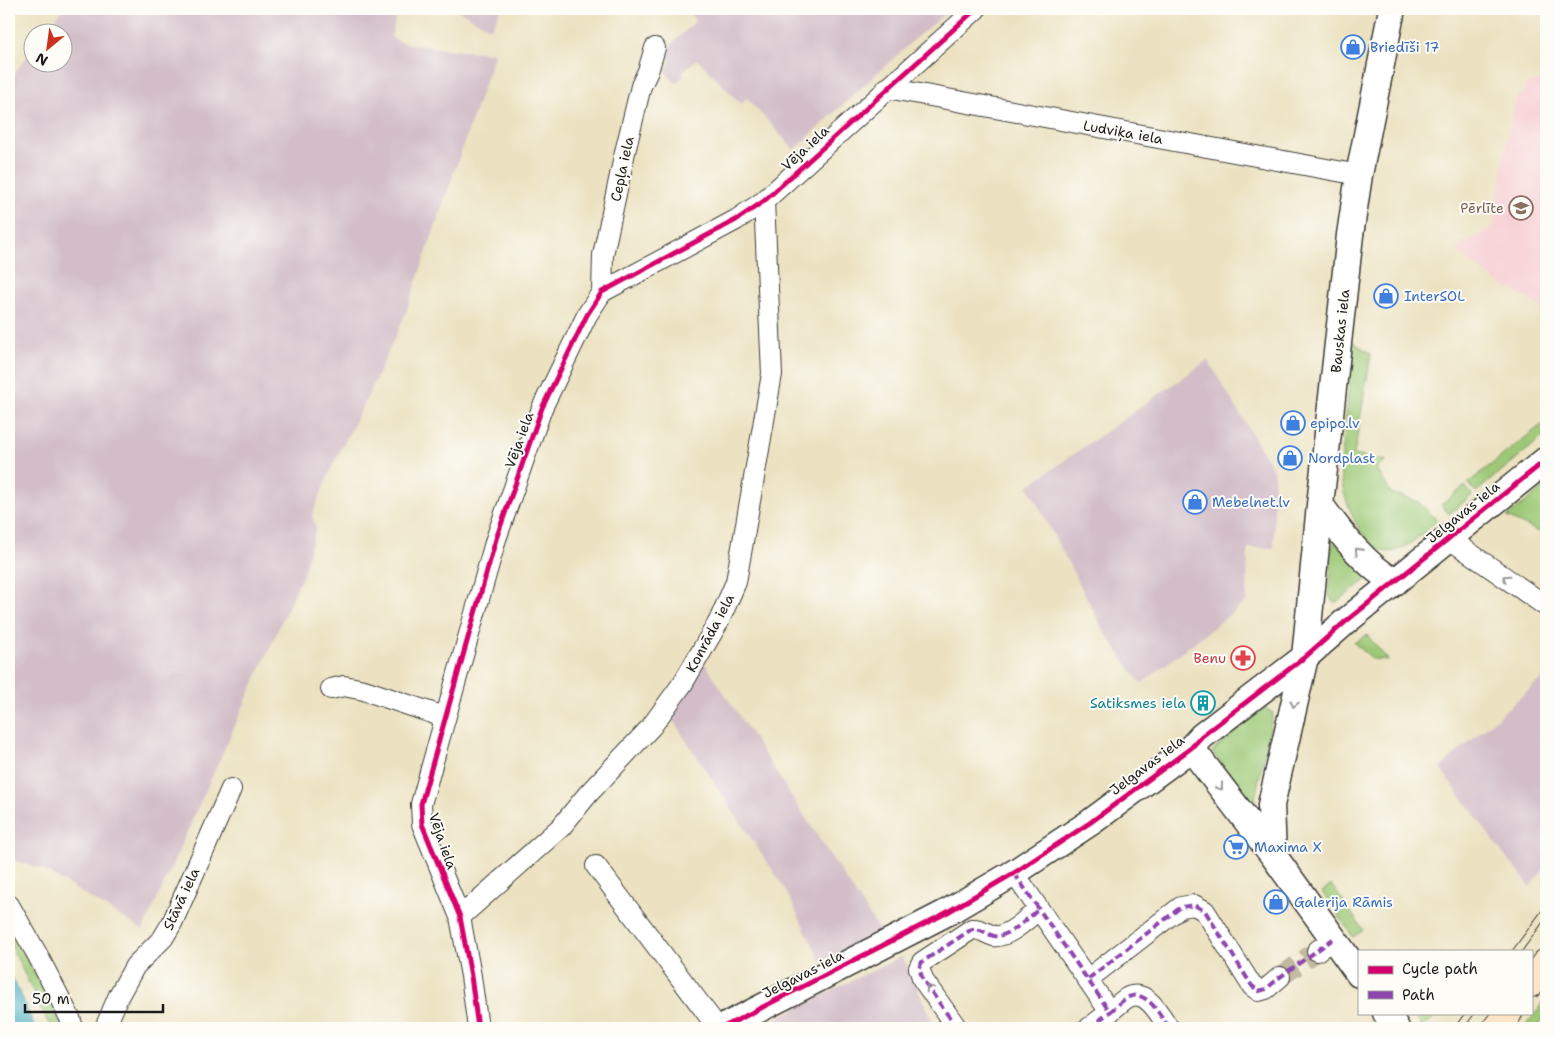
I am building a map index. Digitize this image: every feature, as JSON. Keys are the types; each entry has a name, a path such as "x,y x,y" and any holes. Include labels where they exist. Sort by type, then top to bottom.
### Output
{"main road":[{"path":"1532,982 1546,963"},
{"path":"1497,1028 1507,1014"}],"street":[{"name":"Vēja iela","path":"478,1028 460,917 422,824 421,804 444,717 496,539 542,408 587,315 602,292 736,220 764,201 976,9"},
{"name":"Bauskas iela","path":"1305,657 1350,235 1359,175 1392,9"},
{"name":"Cepļa iela","path":"602,292 604,255 625,152 641,86 655,48"},
{"name":"Ludviķa iela","path":"888,88 1359,175"},
{"name":"Konrāda iela","path":"460,917 561,827 588,794 651,727 683,683 719,621 736,582 772,374 764,201"},
{"name":"Jelgavas iela","path":"722,1028 946,913 1014,873 1091,822 1191,748 1202,736 1305,657 1345,622 1546,460"},
{"path":"1320,505 1341,532 1374,568 1395,582"},
{"path":"1448,538 1546,606"},
{"path":"1272,855 1271,805 1305,657"},
{"path":"331,689 344,686 364,690 444,717"},
{"path":"1191,748 1272,855 1325,945 1358,973"},
{"name":"Stāvā iela","path":"105,1028 119,995 135,966 163,938 172,923 232,789"},
{"path":"596,866 716,1028"},
{"path":"1014,873 1110,1012"},
{"path":"9,905 37,954 70,1018 73,1028"},
{"path":"1088,980 1181,907 1194,905 1205,911 1252,986 1259,991 1266,989 1280,977"},
{"path":"957,1028 923,980 919,968 922,962 972,929 979,928 992,935 999,936 1007,934 1038,910"},
{"path":"1089,1028 1131,996 1141,996 1149,1001 1169,1028"},
{"path":"1387,1014 1396,1028"}],"shaded area":[{"path":"63,9 398,9 391,37 403,43 452,50 495,53 405,315 368,396 331,469 312,515 316,528 303,574 143,930 42,869 9,859 9,81 22,63 22,72 72,72 72,22 53,22"},
{"path":"456,9 501,9 491,29"},
{"path":"689,9 952,9 919,35 794,150 747,98 741,104 697,59 682,72 684,76 676,83 663,70 671,62 662,53 695,22"},
{"name":"Pērlīte","path":"1528,82 1546,82 1546,316 1538,305 1498,283 1456,250 1463,241 1465,244 1494,226 1513,109"},
{"path":"1208,360 1274,471 1274,548 1248,548 1247,601 1141,684 1104,631 1028,486"},
{"path":"704,662 879,930 821,962 785,889 672,719"},
{"path":"1542,678 1546,682 1546,866 1531,887 1501,851 1440,768"},
{"path":"902,956 936,1028 755,1028 851,981"}],"green space":[{"path":"1353,342 1371,354 1354,455 1387,461 1376,468 1391,493 1419,502 1437,520 1414,541 1398,550 1386,552 1376,547 1367,539 1352,514 1343,488 1341,463"},
{"path":"1545,422 1545,435 1476,492 1468,483"},
{"path":"1465,486 1472,495 1449,514 1441,505"},
{"path":"1546,486 1546,535 1507,517"},
{"path":"1335,542 1368,578 1337,602 1333,602 1329,595 1332,547"},
{"path":"1367,635 1388,660 1373,659 1354,643"},
{"path":"1265,708 1273,713 1254,803 1249,805 1212,751"},
{"path":"1331,885 1344,902 1335,909 1322,892"},
{"path":"1348,908 1363,930 1353,937 1338,915"},
{"path":"9,924 63,1028 51,1028 9,942"},
{"path":"1546,999 1546,1015 1536,1028 1524,1028"},
{"path":"1413,1014 1433,1014 1435,1016 1423,1028"}],"water":[{"path":"9,972 19,990 35,1028 9,1028"}],"tunnel":[{"path":"1280,977 1317,951"}],"tram line":[{"path":"1513,950 1546,905"},
{"path":"1523,950 1546,918"},
{"path":"1454,1028 1464,1014"},
{"path":"1464,1028 1474,1014"}],"marked path":[{"path":"1014,873 1110,1012 1126,998 1138,996 1149,1001 1154,1006 1169,1028"},
{"path":"1088,979 1181,907 1194,905 1205,911 1252,986 1259,991 1266,989 1333,939"},
{"path":"957,1028 923,980 919,968 922,962 972,929 1000,936 1017,927 1038,910"},
{"path":"1089,1028 1110,1012"}],"cycle path":[{"path":"478,1028 460,917 422,824 421,804 496,539 542,408 587,315 602,292 736,220 764,201 976,9"},
{"path":"722,1028 946,913 1014,873 1091,822 1191,748 1202,736 1305,657 1345,622 1546,460"}],"place":[{"name":"Briedīši 17","path":"1353,47"},
{"name":"Pērlīte","path":"1521,208"},
{"name":"InterSOL","path":"1386,296"},
{"name":"epipo.lv","path":"1293,423"},
{"name":"Nordplast","path":"1290,458"},
{"name":"Mebelnet.lv","path":"1195,502"},
{"name":"Benu","path":"1243,658"},
{"name":"Satiksmes iela","path":"1203,703"},
{"name":"Maxima X","path":"1236,847"},
{"name":"Galerija Rāmis","path":"1276,902"}]}
